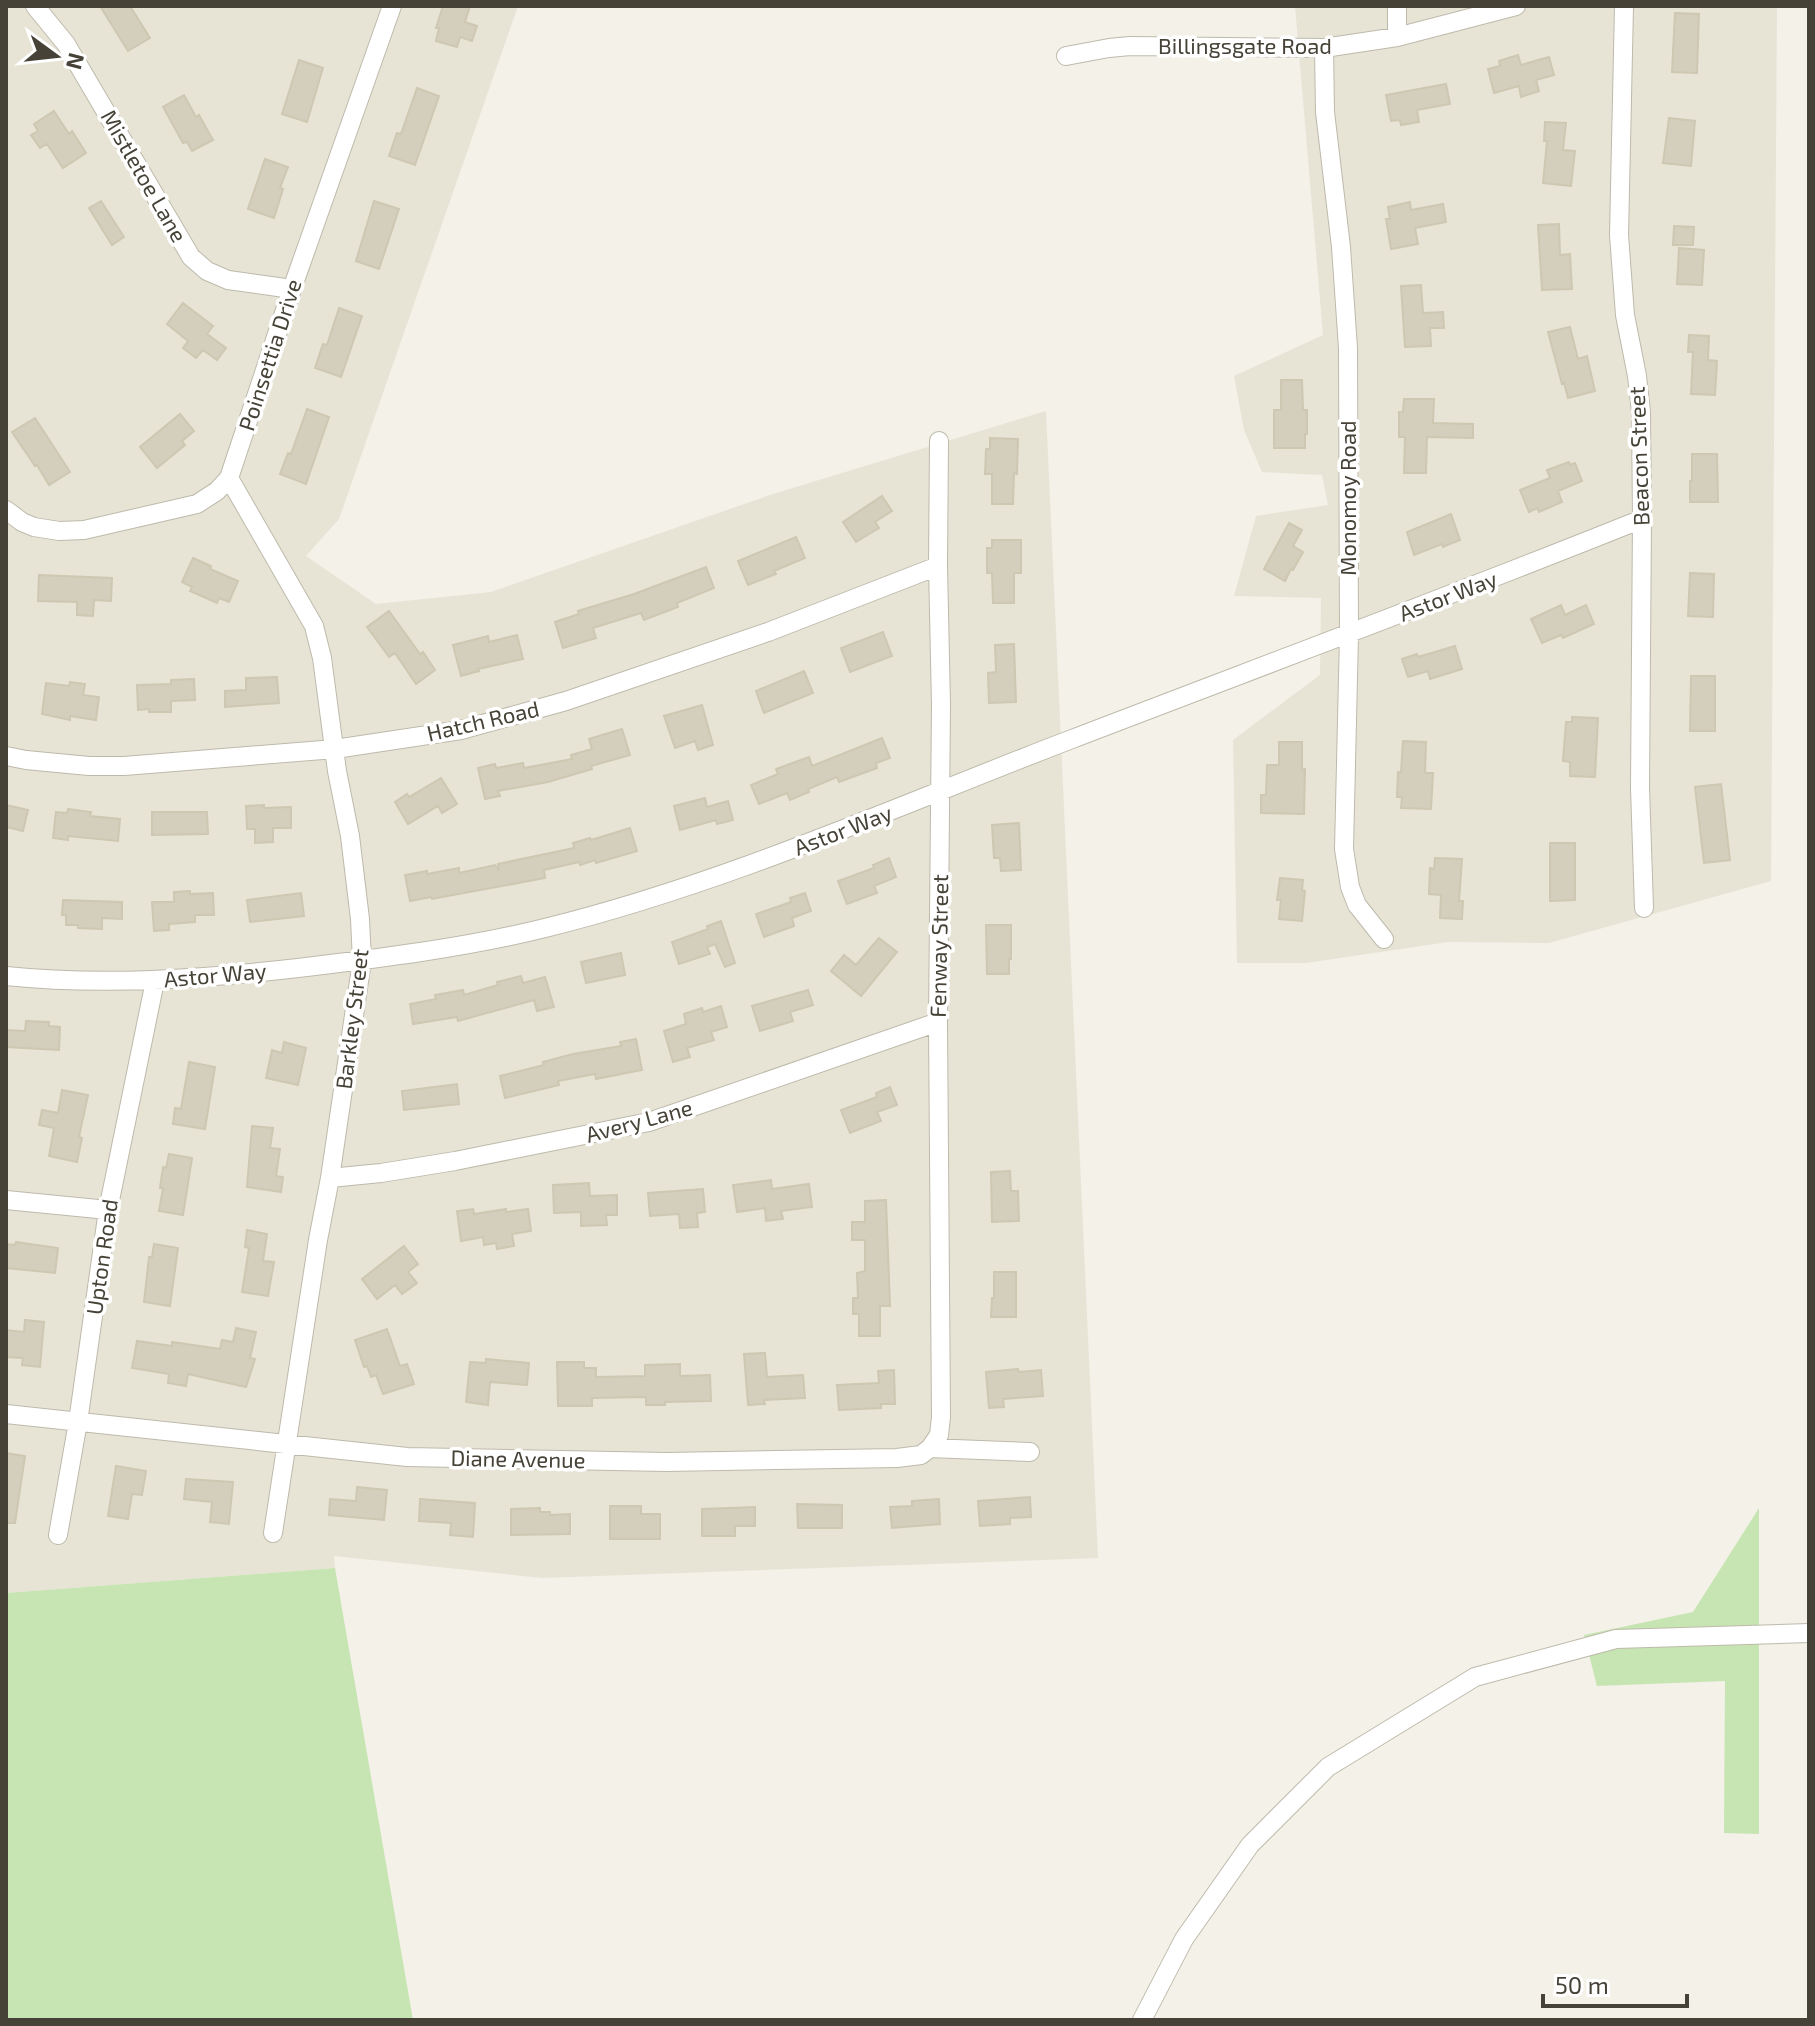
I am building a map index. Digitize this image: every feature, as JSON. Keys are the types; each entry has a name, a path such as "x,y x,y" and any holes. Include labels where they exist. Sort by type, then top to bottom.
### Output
{"street":[{"name":"Mistletoe Lane","path":"35,6 66,44 191,257 207,271 228,280 292,289"},
{"name":"Poinsettia Drive","path":"229,478 392,6"},
{"path":"1397,6 1397,37"},
{"name":"Billingsgate Road","path":"1066,56 1130,46 1324,48 1397,37 1516,6"},
{"name":"Beacon Street","path":"1624,6 1619,235 1625,315 1641,412 1640,788 1644,908"},
{"name":"Monomoy Road","path":"1324,48 1325,112 1341,247 1348,348 1349,635 1344,849 1350,887 1357,905 1384,939"},
{"name":"Fenway Street","path":"930,1448 939,1435 941,1417 939,441"},
{"path":"6,510 34,527 59,531 84,530 197,504 217,491 229,478"},
{"name":"Barkley Street","path":"229,478 314,626 322,658 337,771 352,850 362,961 273,1533"},
{"name":"Astor Way","path":"6,976 155,981 220,977 362,961 459,946 544,928 625,905 801,847 1642,519"},
{"name":"Hatch Road","path":"6,756 89,766 124,766 335,749 461,730 566,701 768,632 938,566"},
{"name":"Upton Road","path":"58,1535 78,1422 108,1210 155,981"},
{"name":"Avery Lane","path":"330,1178 455,1161 649,1122 938,1022"},
{"path":"6,1200 108,1210"},
{"name":"Diane Avenue","path":"6,1414 407,1457 666,1462 897,1458 921,1455 930,1448 1030,1452"},
{"path":"1142,2020 1184,1939 1250,1845 1328,1767 1475,1677 1616,1639 1809,1633"}],"shaded area":[{"path":"6,6 518,6 339,519 306,556 376,604 491,592 773,494 1046,411 1098,1558 542,1578 334,1556 335,1568 6,1593"},
{"path":"1295,6 1777,6 1771,881 1549,943 1448,942 1306,963 1237,963 1233,740 1320,675 1321,598 1234,596 1256,516 1328,505 1322,475 1262,472 1244,430 1234,376 1323,335"}],"green space":[{"path":"1759,1508 1759,1834 1724,1833 1725,1681 1597,1686 1584,1635 1693,1612"},
{"path":"335,1568 413,2020 6,2020 6,1593"}],"building":[{"path":"100,6 130,6 150,38 128,51"},
{"path":"443,6 470,6 465,22 477,26 472,41 460,37 457,47 436,41 439,28 436,28"},
{"path":"1675,13 1699,14 1697,73 1672,72"},
{"path":"1518,55 1521,65 1549,57 1554,75 1536,80 1539,91 1521,97 1519,86 1494,93 1488,69 1500,66 1499,61"},
{"path":"299,60 323,68 307,122 282,114"},
{"path":"1446,84 1450,104 1417,110 1419,122 1401,125 1400,120 1391,121 1386,95"},
{"path":"417,88 439,96 415,165 389,156 397,133 401,134"},
{"path":"184,95 213,140 192,151 187,142 183,143 163,107"},
{"path":"54,111 86,153 63,168 47,144 40,148 31,135 38,131 34,124"},
{"path":"1669,118 1695,121 1691,166 1663,163"},
{"path":"1545,122 1566,123 1563,150 1575,151 1571,186 1543,183 1547,141 1544,141"},
{"path":"265,159 288,167 274,218 248,209"},
{"path":"101,201 124,237 112,245 89,208"},
{"path":"374,201 399,209 379,269 356,261"},
{"path":"1410,202 1411,210 1443,204 1446,222 1415,228 1418,244 1391,249 1386,219 1390,219 1388,207"},
{"path":"1559,224 1560,255 1570,254 1572,289 1542,290 1538,225"},
{"path":"1674,226 1694,227 1693,245 1673,245"},
{"path":"1679,248 1704,250 1702,285 1677,284"},
{"path":"1421,285 1423,313 1443,312 1444,328 1430,328 1431,346 1405,347 1401,286"},
{"path":"183,303 213,326 207,334 226,348 217,360 203,350 196,358 183,348 188,341 167,324"},
{"path":"339,308 362,316 341,377 315,368 323,344 327,345"},
{"path":"1570,327 1578,359 1587,356 1595,391 1568,398 1548,332"},
{"path":"1689,335 1709,336 1708,360 1717,361 1715,395 1691,394 1693,352 1688,352"},
{"path":"1281,380 1302,380 1303,410 1307,410 1305,448 1274,448 1274,410 1281,410"},
{"path":"1404,399 1434,399 1433,423 1473,424 1473,438 1427,437 1426,473 1404,473 1405,437 1399,437 1399,412 1403,412"},
{"path":"307,409 329,417 306,484 280,474 288,453 291,454"},
{"path":"180,414 194,431 182,441 185,445 157,468 140,447"},
{"path":"35,418 70,472 49,485 12,432"},
{"path":"990,438 1018,439 1013,504 992,504 992,474 985,474 986,449 990,449"},
{"path":"1692,454 1717,454 1718,502 1690,502"},
{"path":"1569,462 1570,465 1575,463 1582,481 1558,491 1562,502 1539,512 1537,508 1529,512 1520,490 1550,478 1547,470"},
{"path":"882,496 892,511 875,522 879,528 856,542 843,522"},
{"path":"1451,514 1460,540 1414,555 1407,532"},
{"path":"1289,523 1302,530 1293,546 1303,552 1285,581 1264,569"},
{"path":"796,537 805,558 748,585 738,561"},
{"path":"992,540 1021,540 1021,573 1014,573 1014,603 993,603 992,573 987,573 987,548 992,548"},
{"path":"193,558 238,581 229,602 219,598 217,603 190,591 192,587 182,582"},
{"path":"706,567 714,588 644,620 641,613 593,628 596,638 563,648 555,622 579,614 578,611"},
{"path":"1690,573 1714,574 1713,617 1688,616"},
{"path":"39,575 112,578 111,601 94,600 93,616 77,615 77,602 38,601"},
{"path":"1561,605 1565,615 1586,605 1594,624 1563,638 1561,635 1542,643 1531,619"},
{"path":"389,611 435,670 416,684 395,653 389,657 367,627"},
{"path":"883,632 892,656 850,672 841,648"},
{"path":"517,635 523,659 461,676 453,645 488,636 489,642"},
{"path":"1014,644 1016,702 989,703 988,673 996,672 995,645"},
{"path":"1455,646 1462,669 1430,679 1428,671 1408,677 1402,659"},
{"path":"804,671 813,693 764,713 756,691"},
{"path":"1691,676 1715,676 1715,731 1690,731"},
{"path":"277,677 279,703 225,707 225,691 246,690 246,678"},
{"path":"194,679 195,700 171,701 171,712 138,710 137,685 171,684 171,680"},
{"path":"70,682 85,684 83,695 99,697 96,720 70,716 70,720 42,714 46,683 69,686"},
{"path":"702,705 713,745 698,750 695,741 675,748 664,716"},
{"path":"1572,717 1598,718 1595,777 1570,776 1570,762 1563,761 1566,722 1572,722"},
{"path":"622,729 630,755 548,782 498,791 500,796 485,799 478,768 523,763 524,768 572,759 571,755 592,749 589,739"},
{"path":"882,738 890,758 876,763 877,768 839,782 837,777 790,800 787,793 759,804 751,785 778,774 776,769 809,757 812,766"},
{"path":"1403,741 1426,742 1425,773 1433,773 1431,809 1401,808 1402,797 1397,797"},
{"path":"1279,742 1302,742 1304,814 1261,813 1261,795 1266,795 1267,765 1279,765"},
{"path":"441,778 457,804 442,813 438,806 408,824 395,802"},
{"path":"1721,784 1730,860 1704,863 1695,787"},
{"path":"705,798 707,807 728,801 733,820 717,824 716,820 680,830 674,806"},
{"path":"6,805 28,810 23,831 6,827"},
{"path":"264,805 264,808 291,807 291,828 273,828 273,842 255,843 255,829 247,829 246,806"},
{"path":"68,809 91,812 90,816 120,819 118,841 68,836 68,840 53,838 56,812 67,813"},
{"path":"152,812 207,812 208,834 152,835"},
{"path":"1019,823 1021,870 1001,871 1000,858 994,858 992,825"},
{"path":"630,828 637,851 596,863 595,860 580,865 579,862 544,870 545,878 410,901 405,875 459,868 459,873 495,865 499,871 498,864 574,848 573,843"},
{"path":"1550,843 1575,843 1575,900 1550,901"},
{"path":"889,858 896,877 874,886 877,893 847,904 838,881 874,868 873,865"},
{"path":"1435,858 1462,859 1459,901 1463,901 1462,919 1440,918 1441,895 1429,894 1430,868 1434,869"},
{"path":"1280,878 1303,880 1302,921 1279,919 1281,900 1277,900"},
{"path":"190,891 190,894 213,893 214,915 195,915 195,922 169,924 169,930 154,931 152,902 174,902 174,892"},
{"path":"301,893 304,916 250,922 247,900"},
{"path":"805,893 811,911 792,918 794,926 764,937 756,914 791,902 790,898"},
{"path":"63,900 122,902 122,919 102,918 102,929 66,925 66,915 62,915"},
{"path":"721,921 735,963 725,967 715,944 707,947 710,954 679,964 672,942"},
{"path":"986,925 1011,925 1009,974 987,974"},
{"path":"879,938 897,952 861,996 831,971 844,955 856,965"},
{"path":"621,953 625,975 586,983 581,962"},
{"path":"521,976 523,983 545,977 554,1007 537,1011 534,1000 458,1021 457,1017 413,1024 410,1004 463,990 464,995"},
{"path":"808,990 813,1005 790,1012 793,1021 760,1031 752,1006"},
{"path":"721,1006 727,1027 711,1032 714,1040 687,1048 690,1057 673,1062 664,1031 686,1024 684,1014"},
{"path":"26,1021 49,1022 49,1026 60,1027 59,1050 6,1047 6,1030 25,1031"},
{"path":"636,1039 642,1070 596,1079 595,1074 558,1081 559,1085 505,1098 500,1076 573,1054 621,1046 620,1042"},
{"path":"284,1042 306,1048 298,1085 266,1078 272,1050 282,1053"},
{"path":"189,1062 215,1067 205,1129 173,1124 175,1108 181,1109"},
{"path":"457,1084 459,1104 404,1110 402,1091"},
{"path":"890,1087 897,1105 877,1112 881,1121 850,1133 841,1110 877,1097 876,1093"},
{"path":"62,1090 88,1095 77,1162 49,1156 54,1128 39,1125 42,1110 58,1113"},
{"path":"252,1126 273,1128 270,1148 280,1149 276,1176 283,1177 281,1192 247,1187"},
{"path":"169,1154 192,1158 183,1215 159,1211 163,1167 166,1168"},
{"path":"1010,1171 1011,1191 1018,1191 1019,1221 992,1222 991,1172"},
{"path":"771,1180 772,1189 809,1184 812,1207 781,1211 783,1219 766,1221 765,1208 737,1212 733,1185"},
{"path":"589,1183 590,1196 617,1195 617,1215 606,1215 607,1225 581,1226 581,1212 554,1213 553,1185"},
{"path":"703,1189 705,1212 697,1213 698,1227 680,1228 679,1214 650,1216 648,1193"},
{"path":"886,1200 890,1306 880,1306 880,1336 859,1336 859,1314 853,1314 853,1298 858,1298 857,1273 865,1271 865,1240 852,1240 852,1222 865,1222 865,1201"},
{"path":"473,1209 474,1214 528,1209 531,1231 512,1234 514,1246 497,1249 496,1243 484,1245 483,1237 461,1241 457,1211"},
{"path":"247,1230 267,1234 263,1261 274,1262 268,1296 242,1292 249,1248 245,1247"},
{"path":"16,1242 58,1248 55,1273 6,1268 6,1244 15,1245"},
{"path":"154,1244 178,1248 170,1306 144,1302 149,1257 152,1257"},
{"path":"404,1246 418,1264 408,1272 417,1283 402,1294 395,1285 377,1299 362,1279"},
{"path":"994,1272 1016,1272 1016,1317 991,1317"},
{"path":"25,1320 44,1322 40,1367 22,1365 23,1358 6,1357 6,1330 24,1332"},
{"path":"236,1328 256,1332 250,1358 255,1359 246,1387 188,1374 186,1386 168,1383 169,1374 132,1368 137,1341 220,1349 222,1340 233,1342"},
{"path":"387,1329 400,1366 407,1364 414,1384 383,1394 376,1375 371,1377 367,1366 364,1367 355,1340"},
{"path":"765,1353 767,1377 803,1375 805,1398 764,1400 765,1404 748,1405 744,1354"},
{"path":"486,1359 529,1363 527,1385 490,1382 488,1405 466,1402 470,1362 486,1363"},
{"path":"557,1362 584,1362 584,1368 596,1368 596,1377 645,1376 645,1365 680,1364 680,1376 710,1375 711,1401 646,1405 646,1397 592,1398 592,1406 558,1406"},
{"path":"1018,1369 1019,1372 1041,1370 1043,1396 1003,1399 1004,1407 989,1408 986,1372"},
{"path":"894,1370 895,1404 881,1404 881,1408 839,1410 837,1385 879,1383 878,1371"},
{"path":"6,1453 25,1456 15,1523 6,1523"},
{"path":"116,1466 146,1471 142,1495 132,1494 128,1519 108,1516"},
{"path":"186,1479 233,1482 229,1524 210,1522 212,1502 184,1499"},
{"path":"357,1487 387,1490 384,1520 329,1515 330,1499 356,1501"},
{"path":"1030,1497 1031,1517 1010,1518 1010,1524 980,1526 978,1501"},
{"path":"420,1499 475,1503 473,1537 450,1535 451,1523 419,1521"},
{"path":"939,1499 940,1524 892,1528 890,1507 912,1506 912,1501"},
{"path":"797,1504 842,1505 842,1528 798,1528"},
{"path":"610,1506 641,1506 641,1514 660,1514 660,1539 610,1539"},
{"path":"755,1507 755,1526 735,1526 735,1536 702,1536 702,1509"},
{"path":"540,1508 540,1512 550,1512 550,1515 570,1514 570,1534 511,1535 511,1509"}]}
